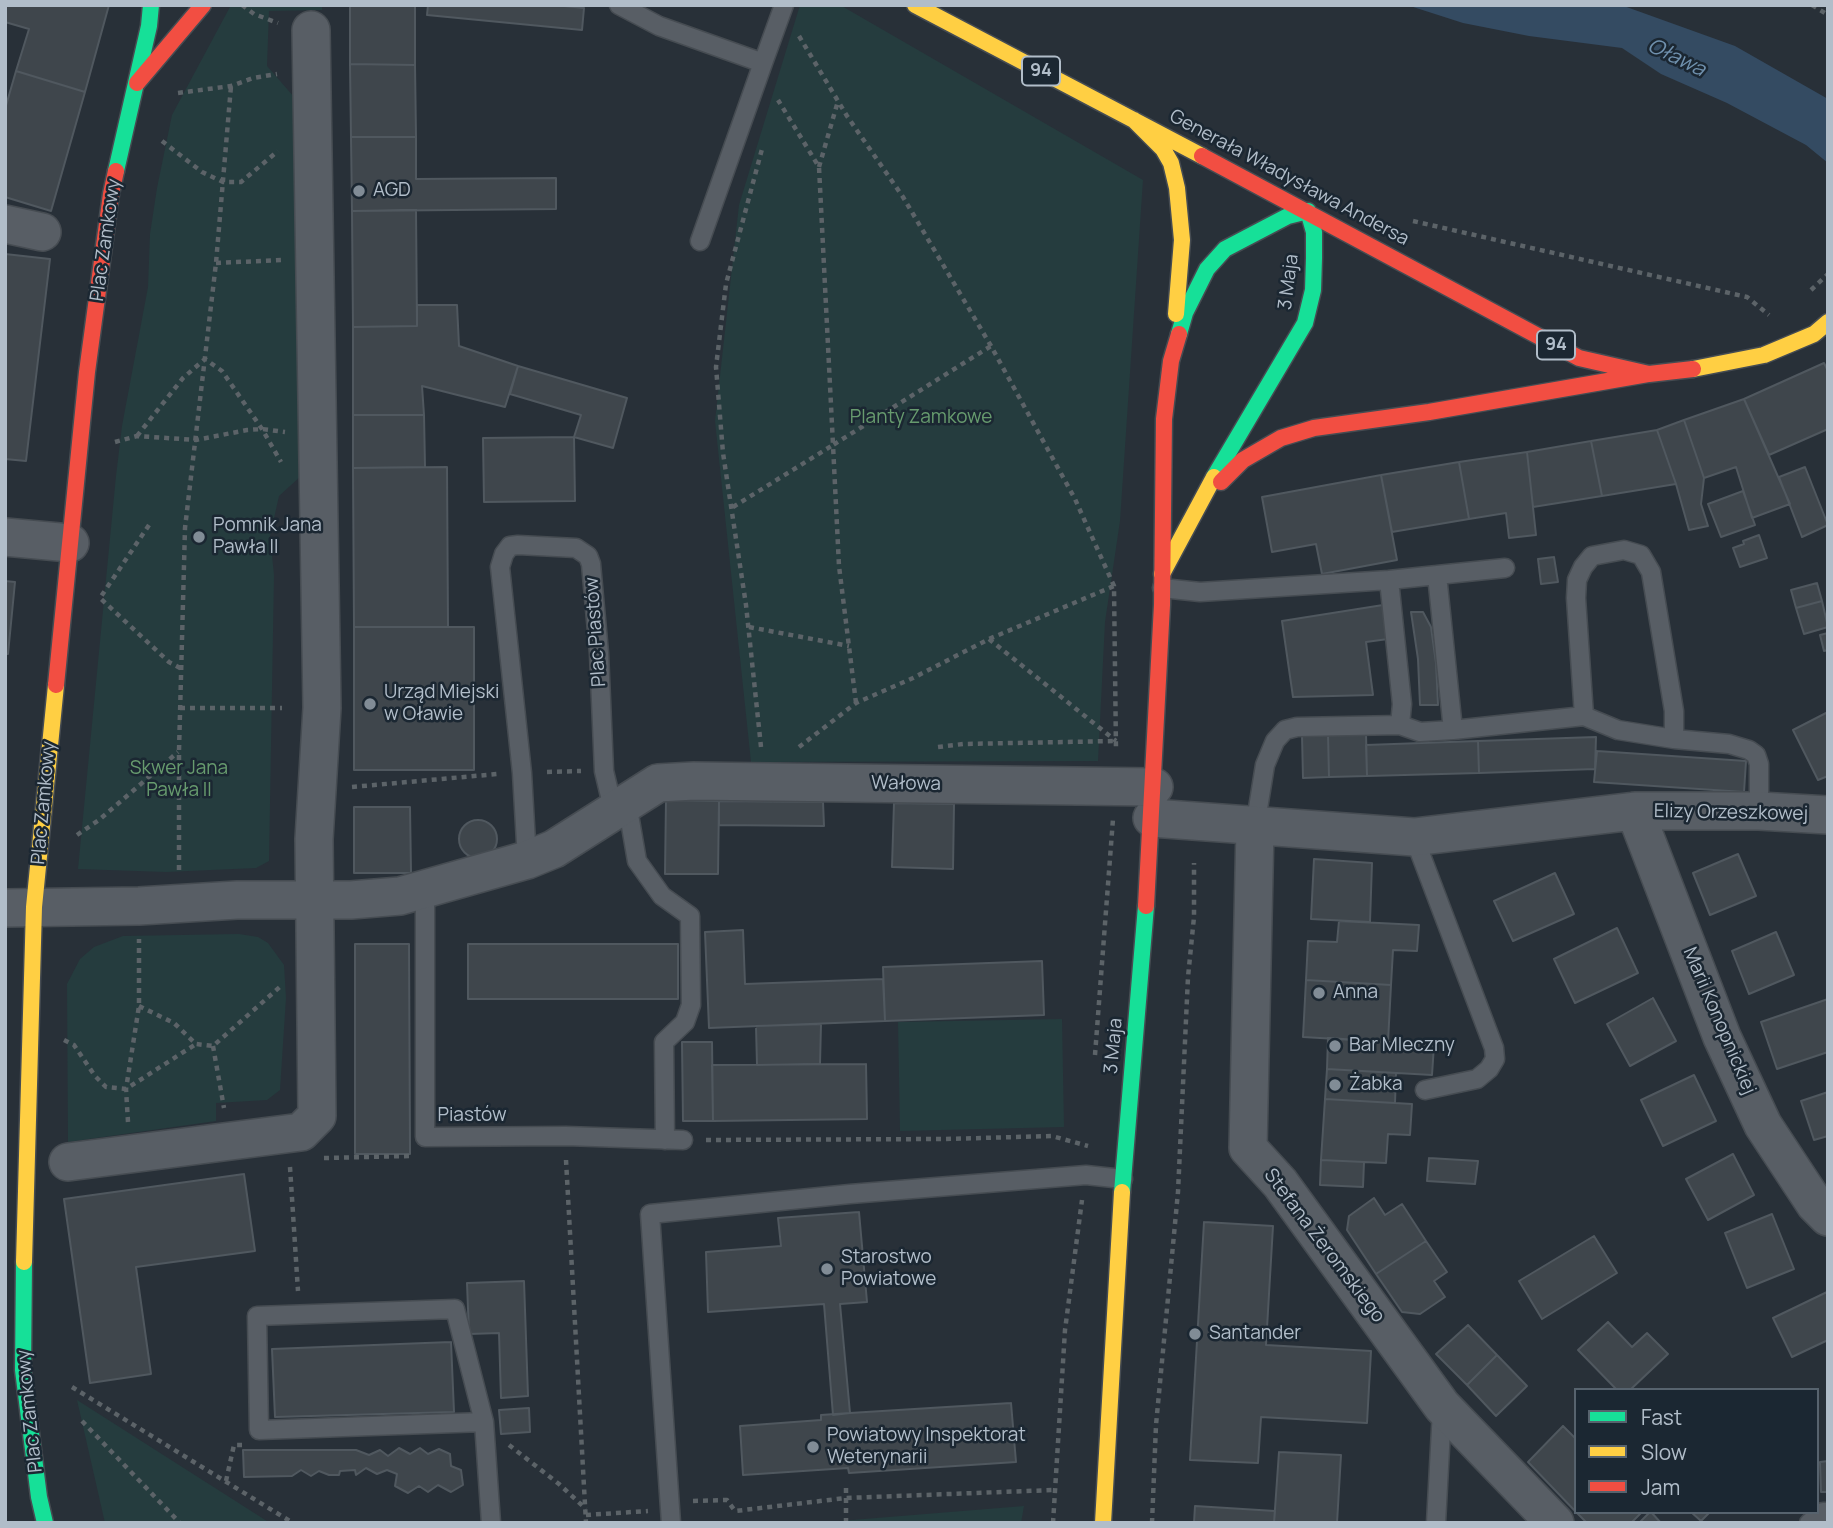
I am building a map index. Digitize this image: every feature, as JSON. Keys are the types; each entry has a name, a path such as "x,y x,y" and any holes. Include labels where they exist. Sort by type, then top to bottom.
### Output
{"main road":[{"name":"Plac Zamkowy","path":"45,1523 39,1497 23,1370 26,1155 20,908 69,543 87,372 109,208 149,26 151,5"},
{"name":"Plac Zamkowy","path":"134,88 203,5"},
{"name":"Generała Władysława Andersa","path":"915,5 1308,211 1579,358 1648,374"},
{"name":"3 Maja","path":"1103,1523 1123,1179 1143,959 1153,802 1162,581 1164,419 1182,240 1177,188 1171,163 1163,149 1133,119"},
{"name":"3 Maja","path":"1162,581 1197,505 1305,323 1313,290 1314,258 1314,232 1308,211 1287,216 1225,249 1207,269 1185,313 1172,355"},
{"name":"94","path":"1648,374 1696,369 1765,355 1814,334 1828,322"},
{"path":"1197,505 1244,460 1281,438 1314,428 1429,412 1648,374"}],"street":[{"path":"68,1162 301,1132 317,1116 313,901 322,708 311,30"},
{"path":"5,224 42,232"},
{"path":"5,537 69,543"},
{"name":"Wałowa","path":"620,808 658,783 694,781 1115,786 1153,802 1255,827 1415,837"},
{"path":"20,908 237,900 351,900 400,896 527,860 554,849 620,808"},
{"name":"Elizy Orzeszkowej","path":"1415,837 1635,811 1759,811 1828,815"},
{"name":"Marii Konopnickiej","path":"1635,811 1722,1037 1763,1125 1815,1204 1828,1217"},
{"name":"Stefana Żeromskiego","path":"1255,827 1248,1148 1280,1183 1442,1406 1555,1523"}],"lane":[{"path":"619,5 659,26 763,63"},
{"path":"700,241 784,5"},
{"path":"1814,334 1828,352"},
{"name":"Plac Piastów","path":"527,860 522,773 500,567 510,546 569,546 588,556 599,653 604,771 620,808"},
{"path":"1584,716 1577,580 1583,566 1592,556 1624,550 1641,555 1651,572 1674,711 1674,739"},
{"path":"1162,581 1200,592 1389,580 1505,568"},
{"path":"1437,575 1453,730"},
{"path":"1389,580 1402,704 1400,725"},
{"path":"1255,827 1265,765 1275,741 1285,730 1297,727 1400,725 1420,732 1584,716 1618,730 1706,741 1749,750 1756,755 1759,764 1759,811"},
{"path":"620,808 637,861 662,895 690,916 691,1005 685,1022 664,1042 674,1140"},
{"path":"1415,837 1494,1048 1495,1059 1489,1069 1477,1079 1424,1090"},
{"name":"Piastów","path":"425,889 425,1137 566,1136 674,1140"},
{"path":"671,1516 650,1214 850,1194 1086,1175 1123,1179"},
{"path":"484,1427 258,1430 257,1316 455,1309 484,1427 491,1523"},
{"path":"1436,1523 1442,1406"},
{"path":"1809,1523 1823,1512 1828,1512"}],"path":[{"path":"1812,5 1828,15"},
{"path":"798,35 903,197 991,346 1075,499 1114,586 1116,741 989,639"},
{"path":"178,93 232,86 253,78 278,74"},
{"path":"179,878 179,751 185,528 216,262 232,86"},
{"path":"774,112 781,90"},
{"path":"838,100 819,167 839,566 856,703"},
{"path":"778,101 819,167"},
{"path":"162,141 192,165 223,182 241,182 281,148"},
{"path":"761,750 749,627 723,453 716,368 726,284 764,143"},
{"path":"1413,221 1747,297 1774,319"},
{"path":"216,262 315,260"},
{"path":"733,507 991,346"},
{"path":"205,359 222,371 278,453 285,472"},
{"path":"136,436 183,378 205,359"},
{"path":"115,442 136,436 196,440 262,429 317,436"},
{"path":"149,525 100,598 169,662 182,669"},
{"path":"790,754 856,703 913,678 989,639 1114,586"},
{"path":"749,627 849,646"},
{"path":"180,708 282,708"},
{"path":"72,838 99,820 179,751"},
{"path":"1102,969 1115,786"},
{"path":"1152,1523 1156,1426 1178,1192 1188,977 1194,917 1194,863"},
{"path":"130,1154 126,1089 139,1006 139,928"},
{"path":"139,1006 174,1023 196,1044 213,1046 288,980"},
{"path":"57,1037 74,1045 106,1087 126,1089 196,1044"},
{"path":"213,1046 226,1116"},
{"path":"674,1140 1052,1136 1088,1146 1065,1330 1053,1523"},
{"path":"290,1159 299,1314"},
{"path":"566,1161 586,1523"},
{"path":"72,1387 293,1523"},
{"path":"82,1421 180,1523"},
{"path":"484,1427 518,1450 586,1509"},
{"path":"226,1481 234,1445 250,1444 258,1430"},
{"path":"846,1483 846,1523"},
{"path":"586,1516 671,1516 693,1501 727,1500 735,1511 846,1498 1054,1490"}],"green space":[{"name":"Skwer Jana Pawła II","path":"231,5 322,5 322,10 269,11 267,66 294,97 301,476 279,496 270,536 274,575 269,861 256,868 166,872 78,869 116,476 122,426 148,287 150,234 157,188 172,115"},
{"name":"Planty Zamkowe","path":"800,5 840,5 1143,180 1120,521 1105,622 1098,761 751,762 715,421 739,205"},
{"path":"239,934 258,937 268,943 284,965 286,998 280,1090 267,1100 216,1103 216,1121 68,1142 67,984 80,959 94,947 123,936"},
{"path":"1062,1019 1064,1127 900,1131 898,1022"},
{"path":"77,1400 270,1523 105,1523"},
{"path":"1024,1506 1021,1523 815,1523"}],"water":[{"name":"Oława","path":"1407,5 1621,5 1735,46 1828,99 1828,163 1806,145 1727,103 1661,74 1622,48 1529,36 1463,23"}],"building":[{"path":"5,5 109,5 85,92 16,71 29,29 5,22"},
{"path":"350,5 415,5 415,65 350,64"},
{"path":"428,5 554,5 584,8 582,30 427,15"},
{"path":"350,64 415,65 416,137 351,137"},
{"path":"16,71 85,92 51,211 5,197 5,109"},
{"path":"351,137 416,137 416,179 556,178 556,209 352,211"},
{"path":"416,210 417,326 353,327 352,211"},
{"path":"5,254 50,259 26,461 5,459"},
{"path":"417,305 457,305 459,346 518,366 505,407 422,386 424,415 353,415 353,327 417,326"},
{"path":"1824,363 1828,371 1828,429 1769,455 1744,399"},
{"path":"518,366 627,398 613,448 574,437 581,415 510,394"},
{"path":"1744,399 1790,504 1752,518 1736,467 1704,478 1684,420"},
{"path":"353,415 424,415 425,467 353,468"},
{"path":"1684,420 1704,478 1701,504 1708,526 1689,530 1657,430"},
{"path":"1657,430 1676,484 1602,496 1591,441"},
{"path":"574,437 575,501 484,502 483,438"},
{"path":"1591,441 1602,496 1533,507 1527,452"},
{"path":"1527,452 1536,535 1509,538 1506,513 1469,519 1459,462"},
{"path":"1459,462 1469,519 1392,532 1381,475"},
{"path":"447,467 448,627 354,627 353,468"},
{"path":"1805,467 1828,525 1802,537 1779,477"},
{"path":"1381,475 1397,560 1322,574 1316,544 1272,552 1262,497"},
{"path":"1743,491 1755,525 1721,537 1708,504"},
{"path":"1759,535 1767,558 1740,567 1733,548"},
{"path":"1554,557 1558,582 1541,584 1538,559"},
{"path":"5,581 15,582 8,654 5,654"},
{"path":"1817,583 1822,601 1796,608 1791,590"},
{"path":"1822,601 1828,627 1804,634 1796,608"},
{"path":"1383,605 1388,639 1366,642 1373,695 1293,697 1282,621"},
{"path":"1411,612 1423,612 1431,627 1438,705 1420,705 1418,659"},
{"path":"354,627 474,627 474,770 354,770"},
{"path":"1828,633 1828,650 1824,651 1820,635"},
{"path":"1828,712 1828,776 1818,780 1793,730"},
{"path":"1366,733 1367,776 1329,777 1328,734"},
{"path":"1328,734 1329,777 1303,778 1302,735"},
{"path":"1596,737 1595,769 1479,773 1478,741"},
{"path":"1478,741 1479,773 1367,776 1366,745"},
{"path":"1597,751 1746,761 1744,792 1594,782"},
{"path":"666,800 719,801 718,874 665,874"},
{"path":"719,801 823,802 824,826 719,825"},
{"path":"894,803 954,804 953,869 892,867"},
{"path":"354,807 410,807 411,873 354,873"},
{"path":"478,820 492,825 497,839 492,853 478,858 464,853 459,839 464,825"},
{"path":"1738,854 1756,896 1710,915 1693,873"},
{"path":"1314,859 1372,863 1370,922 1311,919"},
{"path":"1555,873 1574,914 1513,941 1494,901"},
{"path":"1339,921 1419,925 1417,951 1393,950 1391,985 1306,980 1308,941 1337,942"},
{"path":"1617,928 1638,973 1575,1003 1554,959"},
{"path":"743,930 745,984 883,979 885,1021 709,1028 705,932"},
{"path":"1776,932 1794,975 1749,994 1732,951"},
{"path":"355,944 409,944 410,1154 355,1154"},
{"path":"468,944 678,944 678,999 468,999"},
{"path":"1042,961 1044,1015 885,1021 883,967"},
{"path":"1306,980 1391,985 1388,1042 1303,1037"},
{"path":"1653,998 1676,1041 1630,1066 1607,1024"},
{"path":"1828,999 1828,1052 1777,1069 1761,1022"},
{"path":"821,1024 820,1064 757,1065 756,1026"},
{"path":"1328,1038 1434,1045 1432,1075 1327,1069"},
{"path":"682,1042 712,1042 713,1121 683,1121"},
{"path":"866,1064 867,1119 713,1121 712,1065"},
{"path":"1327,1069 1396,1073 1395,1103 1325,1099"},
{"path":"1694,1075 1716,1121 1663,1146 1641,1100"},
{"path":"1828,1092 1828,1136 1814,1140 1801,1101"},
{"path":"1325,1099 1412,1104 1410,1135 1388,1134 1386,1163 1321,1160"},
{"path":"1733,1154 1754,1195 1708,1220 1686,1179"},
{"path":"1429,1158 1478,1161 1475,1184 1427,1181"},
{"path":"1321,1160 1364,1162 1363,1187 1320,1185"},
{"path":"244,1174 255,1251 136,1267 151,1374 90,1383 64,1199"},
{"path":"1374,1198 1385,1215 1402,1204 1426,1241 1376,1274 1347,1230 1349,1216"},
{"path":"859,1212 867,1302 840,1304 850,1413 833,1415 824,1304 708,1312 706,1252 781,1246 778,1218"},
{"path":"1772,1214 1794,1269 1747,1288 1725,1233"},
{"path":"1204,1222 1273,1226 1266,1345 1371,1351 1367,1423 1261,1417 1258,1463 1190,1460"},
{"path":"1594,1236 1617,1273 1542,1319 1519,1281"},
{"path":"1426,1241 1447,1272 1434,1281 1445,1297 1420,1314 1402,1312 1376,1274"},
{"path":"524,1281 528,1396 501,1398 499,1333 469,1334 467,1283"},
{"path":"1827,1292 1828,1340 1792,1357 1773,1318"},
{"path":"1608,1322 1632,1347 1647,1333 1668,1354 1632,1388 1615,1388 1578,1350"},
{"path":"1468,1325 1497,1355 1467,1385 1436,1354"},
{"path":"451,1342 454,1412 275,1417 272,1349"},
{"path":"1497,1355 1527,1386 1496,1416 1467,1385"},
{"path":"1011,1403 1016,1462 849,1473 848,1468 743,1475 740,1426 821,1420 821,1415"},
{"path":"529,1408 530,1432 501,1434 499,1410"},
{"path":"1563,1426 1574,1437 1574,1510 1528,1462"},
{"path":"399,1448 410,1454 420,1448 428,1454 439,1449 450,1454 451,1466 461,1470 463,1485 451,1492 438,1485 428,1492 419,1486 408,1493 395,1486 397,1474 387,1470 377,1474 366,1468 356,1475 355,1470 340,1471 339,1475 319,1471 311,1476 301,1470 292,1476 244,1477 243,1450 356,1450 369,1455 380,1450 388,1456"},
{"path":"1279,1452 1341,1455 1337,1523 1274,1523"},
{"path":"1828,1461 1828,1492 1821,1492 1820,1462"},
{"path":"1195,1506 1275,1511 1274,1523 1194,1523"},
{"path":"1578,1514 1640,1514 1631,1523 1587,1523"},
{"path":"1648,1514 1653,1514 1661,1523 1639,1523"},
{"path":"1693,1514 1708,1514 1701,1521"}],"traffic: fast":[{"path":"116,171 149,26 151,5"},
{"path":"1179,334 1185,313 1207,269 1225,249 1288,216 1308,211 1314,232 1314,258 1313,290 1305,323 1214,477"},
{"path":"1122,1192 1146,906"},
{"path":"24,1262 23,1370 39,1497 45,1523"}],"traffic: slow":[{"path":"915,5 1202,156"},
{"path":"1134,120 1163,149 1171,163 1177,188 1182,240 1176,314"},
{"path":"1693,369 1764,355 1814,334 1828,322"},
{"path":"1162,574 1214,477"},
{"path":"24,1262 34,907 56,685"},
{"path":"1103,1523 1122,1192"}],"traffic: jam":[{"path":"137,83 203,5"},
{"path":"1202,156 1579,358 1649,374 1693,369"},
{"path":"56,685 87,372 116,171"},
{"path":"1146,906 1162,605 1164,419 1171,361 1179,334"},
{"path":"1221,482 1243,460 1281,438 1314,428 1429,412 1648,374"}],"place":[{"name":"AGD","path":"359,191"},
{"name":"Pomnik Jana Pawła II","path":"199,537"},
{"name":"Urząd Miejski w Oławie","path":"370,704"},
{"name":"Anna","path":"1319,993"},
{"name":"Bar Mleczny","path":"1335,1046"},
{"name":"Żabka","path":"1335,1085"},
{"name":"Starostwo Powiatowe","path":"827,1269"},
{"name":"Santander","path":"1195,1334"},
{"name":"Powiatowy Inspektorat Weterynarii","path":"813,1447"}]}
